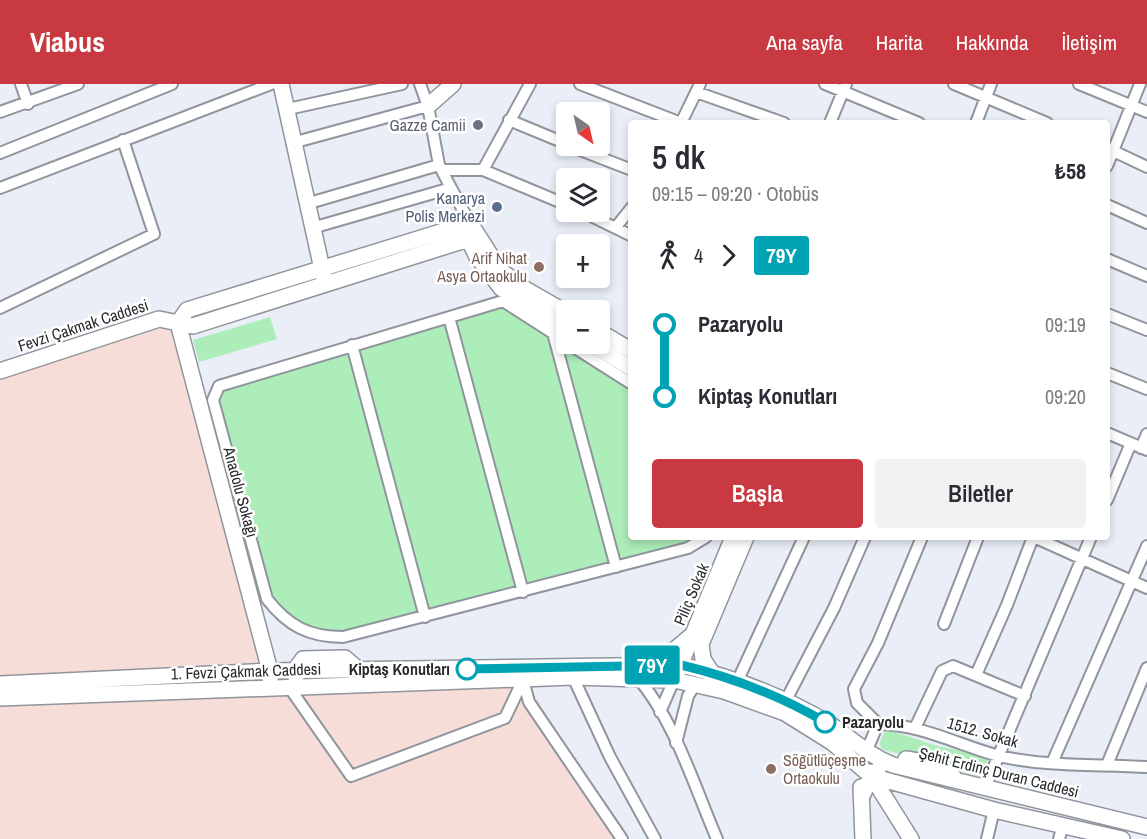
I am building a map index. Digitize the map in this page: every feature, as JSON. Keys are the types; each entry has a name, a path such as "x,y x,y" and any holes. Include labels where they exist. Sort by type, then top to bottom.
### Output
{"main road":[{"path":"281,84 323,277"},
{"path":"428,106 453,84"},
{"path":"177,323 187,310 323,277 469,227"},
{"path":"469,227 500,270 525,289 556,307"},
{"path":"469,227 476,255 501,288 556,328"},
{"name":"Fevzi Çakmak Caddesi","path":"0,371 159,319 177,323"},
{"name":"Anadolu Sokağı","path":"177,323 270,671 270,687"},
{"path":"610,338 628,349"},
{"path":"608,354 628,366"},
{"name":"Piliç Sokak","path":"674,680 693,633 720,585 732,540"},
{"path":"712,673 703,659 701,644 720,585 744,540"},
{"path":"642,671 672,652 693,633"},
{"path":"681,665 696,684"},
{"name":"Şehit Erdinç Duran Caddesi","path":"642,671 681,665 712,673 786,700 850,738 866,752 886,762 1147,827"},
{"path":"295,670 296,687"},
{"path":"0,684 295,670 642,671 696,684 785,713 832,743 854,764 871,776 994,810 1061,832 1122,839"},
{"name":"1. Fevzi Çakmak Caddesi","path":"0,698 523,680 642,671"},
{"path":"850,738 911,839"},
{"path":"863,794 871,776 886,762 891,782"},
{"path":"854,764 863,794 863,839"},
{"path":"895,814 893,804 896,796 903,790 913,788"}],"street":[{"path":"21,84 28,104"},
{"path":"0,112 28,104 78,84"},
{"path":"0,153 172,84"},
{"path":"0,188 271,84"},
{"path":"288,109 402,84"},
{"path":"420,84 428,106 442,168 469,227"},
{"path":"483,170 508,120 530,84"},
{"path":"580,84 673,120"},
{"path":"825,84 845,88 913,120"},
{"path":"954,84 1040,120"},
{"path":"977,120 991,84"},
{"path":"1078,84 1147,112"},
{"path":"1140,84 1111,149 1147,167"},
{"path":"682,120 698,88 777,120"},
{"path":"831,120 845,88"},
{"path":"292,143 428,106"},
{"path":"508,120 556,140"},
{"path":"0,308 154,234 123,140"},
{"path":"597,156 628,168"},
{"path":"306,204 442,168 483,170 556,200"},
{"path":"312,228 452,188"},
{"path":"1110,207 1147,222"},
{"path":"616,227 628,212"},
{"path":"605,222 628,234"},
{"path":"1110,260 1147,276"},
{"path":"556,329 503,301 226,381 214,392 213,400 267,599 295,628 326,637 360,634 688,548 701,540"},
{"path":"1110,315 1147,330"},
{"path":"449,317 523,592"},
{"path":"352,345 425,617"},
{"path":"565,354 616,567"},
{"path":"585,354 628,381"},
{"path":"1110,374 1147,389"},
{"path":"1110,434 1140,447"},
{"path":"1110,495 1147,434"},
{"path":"737,682 803,540"},
{"path":"786,700 834,608 864,540"},
{"path":"866,752 878,724 857,703 854,689 879,643 921,540"},
{"path":"944,624 977,540"},
{"path":"976,675 1033,540"},
{"path":"1042,540 1082,556 1147,588"},
{"path":"986,788 1090,540"},
{"path":"1052,763 1147,546"},
{"path":"915,728 942,671 953,666 1025,696"},
{"path":"1107,765 1147,669"},
{"path":"642,671 717,839"},
{"path":"573,677 610,757 655,839"},
{"path":"296,687 351,776 505,718 523,680"},
{"path":"523,680 529,702 622,839"},
{"path":"660,712 674,680"},
{"path":"676,743 688,696 696,684"},
{"name":"1512. Sokak","path":"878,724 915,728 999,756 1052,763 1147,767"},
{"path":"987,839 994,810"}],"shaded area":[{"path":"159,319 178,323 262,663 0,678 0,371"},
{"path":"273,683 529,686 623,839 0,839 0,697"}],"green space":[{"path":"502,307 550,338 611,563 525,586 453,321"},
{"path":"270,317 277,339 199,362 193,340"},
{"path":"447,323 519,587 427,611 356,349"},
{"path":"350,351 421,613 380,625 341,632 305,625 288,614 272,596 219,399 223,390"},
{"path":"562,354 575,354 628,388 628,540 692,540 618,561"},
{"path":"886,729 937,746 989,756 982,777 881,749 880,742"}],"bus line":[{"name":"79Y","path":"467,669 681,665 712,673 786,700 825,722"}],"place":[{"name":"Gazze Camii","path":"478,125"},
{"name":"Kanarya Polis Merkezi","path":"497,207"},
{"name":"Arif Nihat Asya Ortaokulu","path":"539,267"},
{"name":"Kiptaş Konutları","path":"467,669"},
{"name":"Pazaryolu","path":"825,722"},
{"name":"Söğütlüçeşme Ortaokulu","path":"771,769"}]}
